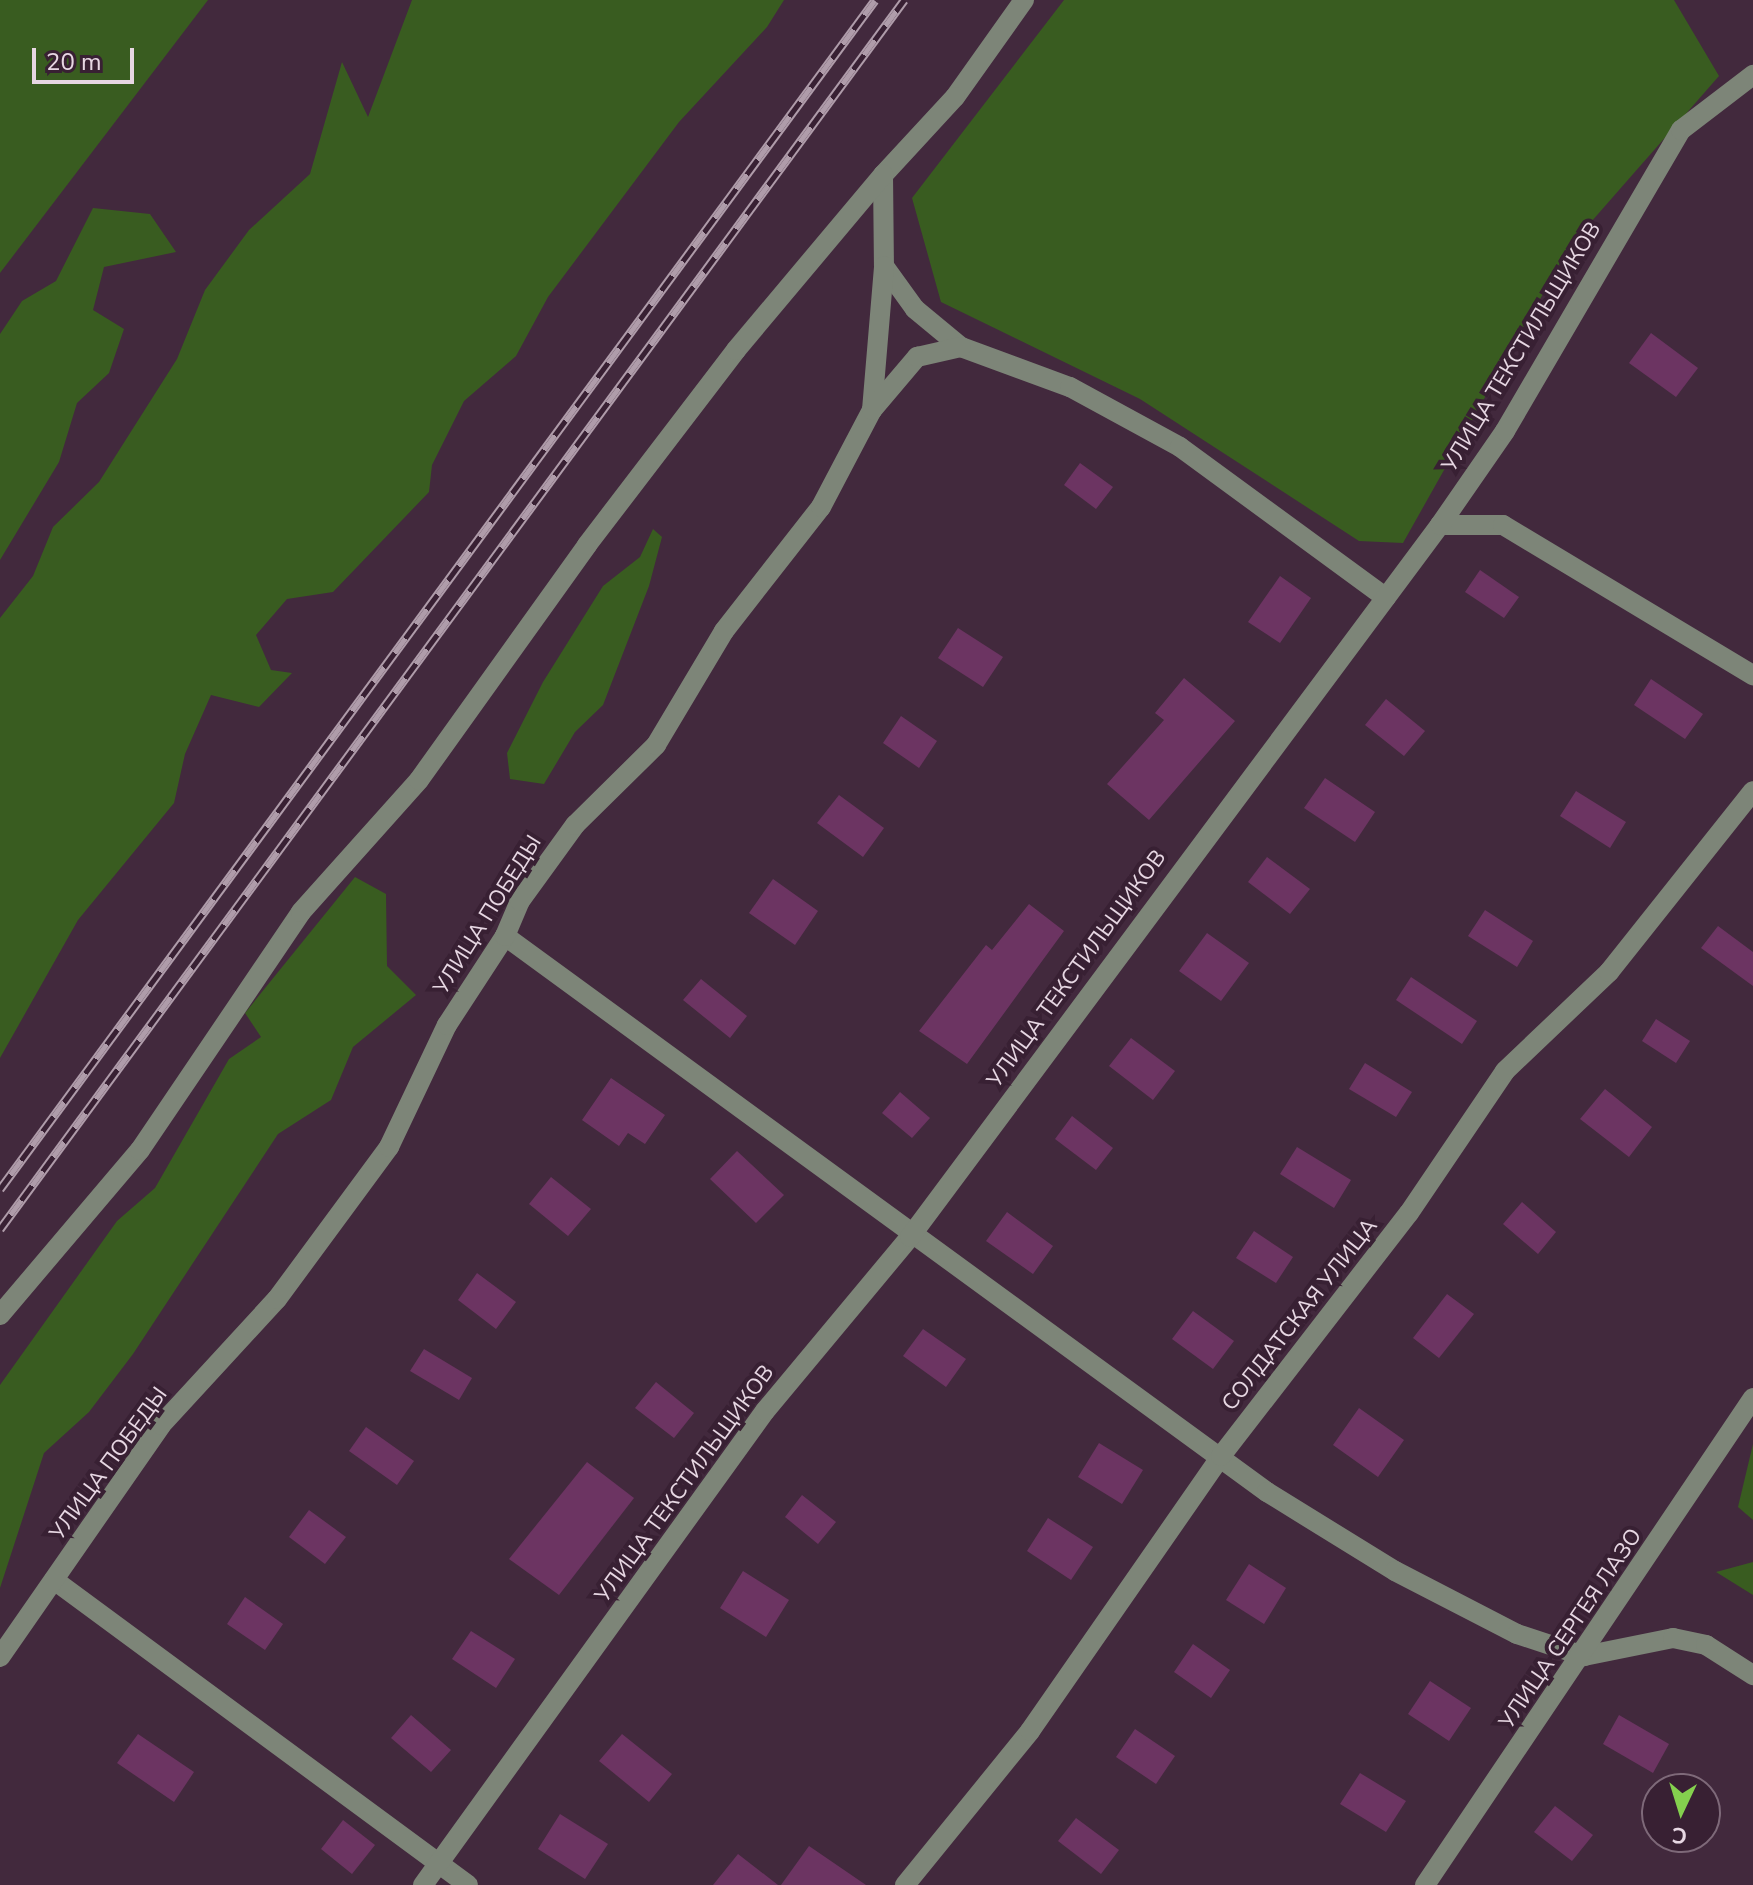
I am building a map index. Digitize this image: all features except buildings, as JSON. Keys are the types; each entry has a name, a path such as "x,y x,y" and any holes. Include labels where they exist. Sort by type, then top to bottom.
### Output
{"street":[{"path":"0,1315 140,1150 301,912 419,780 624,496 883,175 955,97 1024,0"},
{"name":"УЛИЦА ТЕКСТИЛЬЩИКОВ","path":"423,1885 765,1411 910,1237 1440,525 1505,431 1681,130 1753,75"},
{"path":"872,410 884,266 883,175"},
{"path":"884,266 915,309 961,347 1070,387 1180,447 1386,598"},
{"name":"УЛИЦА ПОБЕДЫ","path":"0,1657 161,1425 277,1299 389,1147 447,1025 505,936 520,901 575,825 656,745 724,631 821,507 872,410 917,357 961,347"},
{"path":"1440,525 1503,525 1753,675"},
{"name":"СОЛДАТСКАЯ УЛИЦА","path":"905,1885 1030,1731 1221,1456 1409,1213 1505,1071 1609,972 1753,791"},
{"path":"505,936 910,1237 1221,1456 1267,1492 1395,1571 1517,1634 1584,1656 1673,1638 1706,1645 1753,1675"},
{"name":"УЛИЦА СЕРГЕЯ ЛАЗО","path":"1425,1885 1584,1656 1753,1398"},
{"path":"54,1580 440,1860 468,1885"}],"green space":[{"path":"0,0 208,0 0,273"},
{"path":"412,0 784,0 767,27 679,122 548,297 516,356 464,401 432,465 429,492 333,592 287,599 256,635 271,670 292,673 259,707 211,695 185,754 174,803 78,920 0,1058 0,618 33,576 53,527 99,482 177,359 205,290 249,230 310,174 342,62 368,117"},
{"path":"1064,0 1674,0 1719,76 1570,246 1403,543 1359,541 1140,399 941,302 912,198"},
{"path":"93,208 150,214 176,252 104,267 93,310 124,329 109,373 77,403 59,462 0,560 0,334 22,301 56,281"},
{"path":"653,529 662,537 649,586 603,705 575,732 544,784 510,779 507,753 543,682 603,586 640,557"},
{"path":"355,877 386,894 387,966 416,995 353,1047 331,1100 278,1134 133,1354 89,1412 44,1453 0,1588 0,1385 117,1221 155,1188 229,1059 261,1037 245,1013"},
{"path":"1753,1444 1753,1520 1738,1507"},
{"path":"1753,1562 1753,1595 1716,1572"}],"railway":[{"path":"0,1189 875,0"},
{"path":"0,1229 904,0"}]}
